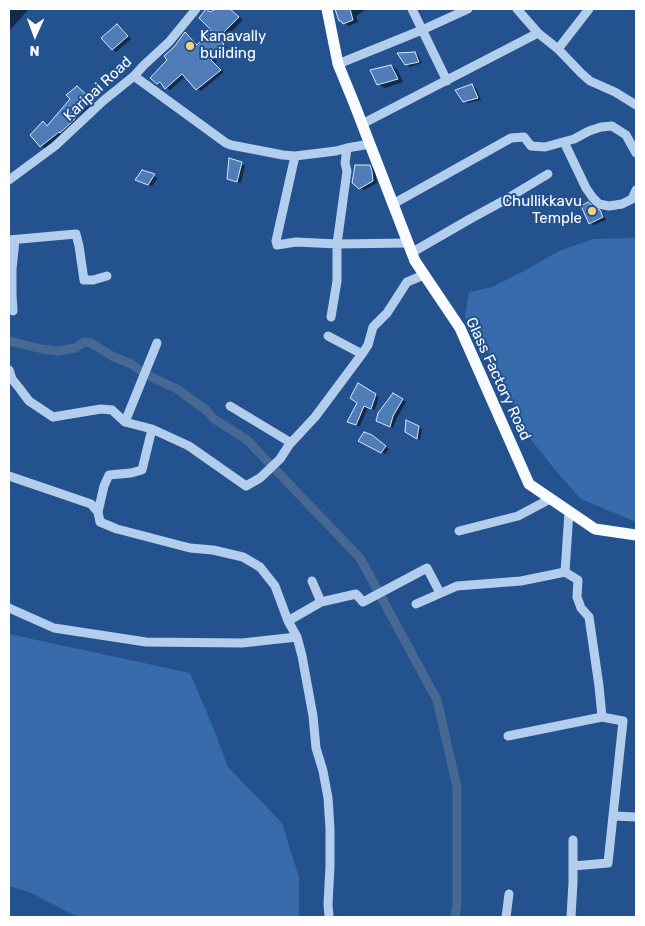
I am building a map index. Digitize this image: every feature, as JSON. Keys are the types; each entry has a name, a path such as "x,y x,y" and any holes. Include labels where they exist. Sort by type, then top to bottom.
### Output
{"main road":[{"name":"Glass Factory Road","path":"328,9 338,64 415,261 460,328 529,484 594,529 636,535"}],"street":[{"name":"Karipai Road","path":"9,180 43,156 103,101 134,76 169,42 196,9"},
{"path":"412,9 446,81"},
{"path":"338,64 468,9"},
{"path":"517,9 538,33 558,49 581,73 590,80 636,105"},
{"path":"558,49 588,9"},
{"path":"362,124 538,33"},
{"path":"134,76 231,145 295,156 336,151 370,144"},
{"path":"393,204 510,138 524,137 531,146 545,147 574,139 601,127 612,126 626,135 636,153"},
{"path":"564,142 586,188 600,204 609,206 622,204 632,199 636,190"},
{"path":"331,317 337,281 337,244 347,171 345,162 347,148"},
{"path":"295,156 276,241 277,245 296,242 410,248 470,219 548,174"},
{"path":"13,311 12,240 76,234 84,280 93,280 107,276"},
{"path":"9,370 12,379 29,401 53,417 101,409 112,410 124,422 152,429 189,446 246,486 260,478 280,459 289,445 315,417 362,354 368,345 373,327 387,313 407,282 424,275"},
{"path":"328,336 362,354"},
{"path":"124,422 157,343"},
{"path":"230,406 288,441 289,445"},
{"path":"152,429 142,470 109,475 104,486 98,512 100,522 117,529 190,548 213,550 243,557 260,567 275,586 288,621 297,637 302,656 313,716 316,748 323,770 328,798 330,838 329,917"},
{"path":"9,476 91,504 98,512"},
{"path":"459,530 518,516 550,499"},
{"path":"565,572 570,512"},
{"path":"288,621 321,602 356,594 362,602 427,568 440,594"},
{"path":"416,604 457,586 521,581 565,572 578,580 578,597 582,608 589,617 602,717"},
{"path":"312,581 321,602"},
{"path":"9,608 54,628 146,642 242,643 297,637"},
{"path":"508,736 602,717 623,721 608,863 574,866"},
{"path":"613,816 636,817"},
{"path":"571,917 574,866 573,840"},
{"path":"506,917 508,894"}],"shaded area":[{"path":"636,238 636,522 581,499 556,471 529,437 489,354 465,317 469,292 492,287 559,251 593,239"},
{"path":"9,634 190,673 228,767 282,823 299,877 299,917 78,917 29,892 9,886"}],"building":[{"path":"206,9 210,12 215,9 230,9 239,17 218,38 224,44 211,60 221,70 196,90 182,74 165,89 160,82 157,84 150,78 167,60 164,56 174,47 185,32 197,45 211,30 199,18"},
{"path":"335,9 350,9 353,20 343,24 339,21"},
{"path":"117,24 128,36 112,50 101,38"},
{"path":"415,52 419,62 405,65 397,53"},
{"path":"391,65 398,79 377,85 370,70"},
{"path":"472,84 478,98 463,102 455,90"},
{"path":"77,86 88,96 83,100 87,104 73,115 76,118 60,133 40,147 30,135 43,121 47,126 70,99 66,95"},
{"path":"229,158 242,162 237,182 227,179"},
{"path":"355,165 370,165 372,171 373,181 359,189 352,183"},
{"path":"142,170 155,174 148,185 135,180"},
{"name":"Chullikkavu Temple","path":"588,202 600,210 603,217 589,224 581,206"},
{"path":"358,383 376,394 371,409 364,406 356,425 347,422 357,403 350,398"},
{"path":"393,393 403,399 393,416 390,427 376,421 378,413"},
{"path":"406,420 419,426 417,439 405,432"},
{"path":"364,432 372,435 386,446 381,453 358,441"}],"waterway":[{"path":"9,341 58,351 75,348 84,342 91,343 112,356 131,364 147,375 177,389 206,410 214,419 246,439 360,558 437,700 457,787 457,905 455,917"}],"place":[{"name":"Kanavally building","path":"190,46"},
{"name":"Chullikkavu Temple","path":"592,211"}]}
